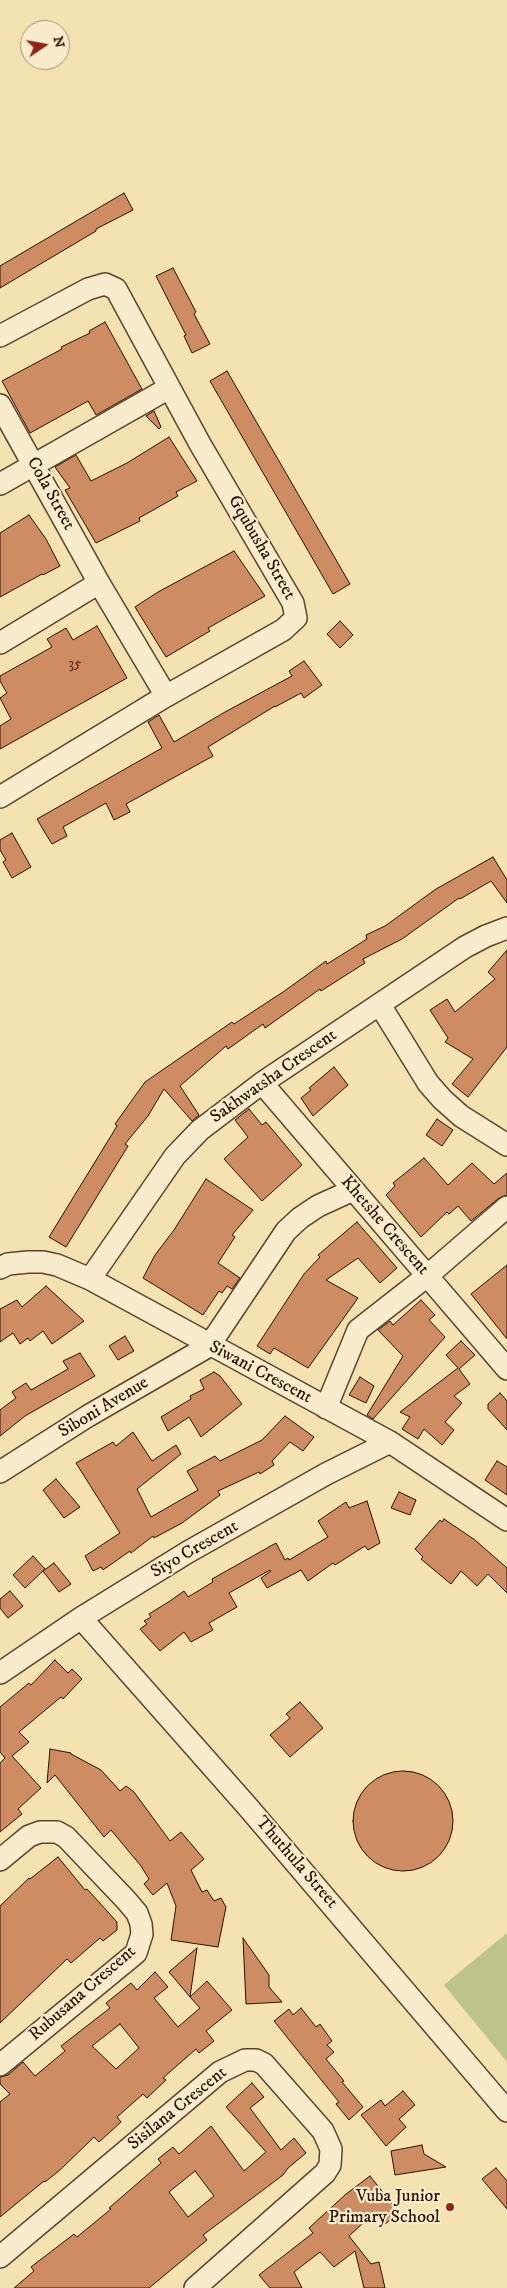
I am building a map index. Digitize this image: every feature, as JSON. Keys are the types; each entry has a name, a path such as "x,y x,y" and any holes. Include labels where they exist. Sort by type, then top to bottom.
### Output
{"street":[{"name":"Gqubusha Street","path":"0,336 88,289 105,284 116,289 200,444 294,603 296,618 283,630 166,696 0,797"},
{"path":"0,484 170,388"},
{"name":"Cola Street","path":"0,405 98,583 166,696"},
{"path":"0,644 98,583"},
{"name":"Sakhwatsha Crescent","path":"90,1280 186,1142 262,1082 465,947 507,928"},
{"path":"380,1005 428,1083 442,1099 461,1116 507,1145"},
{"name":"Khetshe Crescent","path":"262,1082 507,1369"},
{"path":"210,1346 286,1231 300,1218 318,1206 353,1190"},
{"path":"326,1408 358,1330 427,1276 507,1207"},
{"name":"Siwani Crescent","path":"0,1268 8,1264 43,1262 57,1265 90,1280 390,1442 507,1520"},
{"name":"Siboni Avenue","path":"0,1472 88,1416 210,1346"},
{"name":"Siyo Crescent","path":"2,1668 188,1552 326,1474 390,1442"},
{"name":"Thuthula Street","path":"81,1618 247,1806 507,2111"},
{"name":"Rubusana Crescent","path":"0,1860 29,1836 40,1832 57,1832 66,1836 126,1900 136,1913 141,1924 142,1934 136,1953 0,2065"},
{"name":"Sisilana Crescent","path":"0,2256 220,2072 245,2060 256,2060 264,2064 323,2131 331,2150 330,2165 325,2174 195,2288"}],"green space":[{"path":"507,1933 507,2062 444,1985"}],"building":[{"path":"124,193 133,210 96,229 96,231 0,288 0,266"},
{"path":"173,268 210,344 192,353 184,336 186,335 156,276"},
{"path":"105,322 142,389 96,415 88,401 30,433 2,381 62,349 61,347 90,333 89,331"},
{"path":"227,371 350,584 333,594 210,381"},
{"path":"154,411 161,427 159,429 146,416"},
{"path":"169,437 197,481 176,492 178,496 139,518 140,521 96,543 65,490 70,488 55,467 76,455 91,481 127,463"},
{"path":"29,515 46,539 60,566 0,597 0,533"},
{"path":"234,551 265,596 208,628 210,631 166,657 135,607 158,592"},
{"path":"340,621 353,635 340,648 327,634"},
{"path":"97,626 127,678 0,749 0,726 11,719 0,698 7,693 0,681 0,676 52,647 47,639 66,628 73,640"},
{"path":"304,661 322,685 304,698 301,693 275,706 208,747 213,756 126,804 130,812 114,820 106,803 63,827 67,836 52,844 37,819 162,748 148,722 159,715 174,742 292,676 289,671"},
{"path":"12,833 31,867 12,878 3,862 6,860 0,850 0,840"},
{"path":"493,857 507,880 507,903 491,881 459,898 402,939 363,959 365,963 321,991 320,989 265,1028 263,1024 228,1049 226,1046 180,1086 199,1115 192,1121 164,1089 148,1116 125,1144 128,1146 66,1247 49,1237 117,1126 115,1124 145,1082 232,1022 234,1024 283,992 326,961 327,964 367,939 366,935 385,926 436,889"},
{"path":"507,950 507,1047 468,1097 452,1084 473,1059 445,1042 448,1038 430,1010 447,999 455,1012 495,979 488,972"},
{"path":"334,1067 348,1085 313,1116 301,1098 311,1090 309,1088"},
{"path":"249,1109 262,1125 266,1122 302,1165 262,1201 224,1159 248,1137 235,1120"},
{"path":"437,1119 453,1130 442,1146 426,1135"},
{"path":"424,1158 448,1185 472,1163 494,1184 507,1173 507,1195 499,1198 471,1221 458,1206 449,1214 447,1212 421,1237 386,1195 395,1186 393,1183"},
{"path":"206,1179 253,1210 232,1235 235,1237 218,1263 240,1278 232,1289 227,1286 222,1293 219,1291 203,1315 143,1278 155,1255 174,1230"},
{"path":"357,1222 397,1268 380,1283 358,1258 326,1280 358,1298 308,1368 274,1348 270,1354 257,1346 304,1274 320,1257 318,1255"},
{"path":"507,1265 507,1339 471,1294"},
{"path":"46,1286 84,1321 52,1344 43,1331 30,1341 28,1338 20,1344 13,1333 0,1342 0,1309 17,1300 22,1307"},
{"path":"421,1300 435,1315 429,1320 445,1337 373,1419 367,1415 403,1356 378,1330 390,1321 393,1325"},
{"path":"125,1336 134,1351 118,1360 109,1346"},
{"path":"461,1341 475,1355 459,1369 470,1384 454,1396 462,1403 445,1422 454,1430 442,1445 424,1429 418,1439 402,1429 410,1417 400,1412 458,1368 446,1355"},
{"path":"80,1353 95,1376 25,1416 0,1436 0,1410 16,1398 12,1392 26,1383 31,1390 68,1369 63,1361"},
{"path":"214,1372 220,1376 242,1404 201,1437 189,1417 168,1431 161,1417 191,1399 190,1396 204,1389 200,1380"},
{"path":"360,1377 374,1386 366,1403 349,1395"},
{"path":"500,1393 507,1401 507,1430 488,1409 488,1404"},
{"path":"285,1416 314,1437 303,1451 290,1442 272,1461 274,1465 260,1474 259,1472 218,1491 220,1495 182,1523 154,1538 153,1536 131,1553 130,1551 103,1570 101,1567 93,1571 85,1556 120,1533 76,1463 113,1442 116,1446 133,1432 152,1461 176,1445 181,1454 137,1489 151,1517 198,1490 187,1471 215,1456 220,1461 262,1440"},
{"path":"497,1461 507,1467 507,1495 485,1480"},
{"path":"56,1479 80,1507 64,1518 43,1490"},
{"path":"399,1492 416,1500 410,1515 391,1508"},
{"path":"367,1501 380,1543 368,1550 365,1546 335,1565 333,1563 308,1581 301,1570 267,1588 261,1578 270,1570 229,1593 237,1607 209,1623 213,1630 191,1642 184,1632 160,1651 140,1629 147,1624 144,1621 151,1617 149,1614 184,1591 188,1597 213,1582 212,1579 276,1543 285,1560 288,1558 289,1560 328,1537 318,1521 346,1502 349,1508"},
{"path":"444,1519 475,1540 507,1568 507,1593 488,1574 477,1586 461,1571 451,1584 421,1559 423,1557 415,1549 440,1520 442,1522"},
{"path":"33,1556 45,1569 25,1588 13,1575"},
{"path":"54,1563 71,1584 59,1592 43,1571"},
{"path":"10,1591 23,1606 8,1618 0,1608 0,1599"},
{"path":"55,1660 68,1673 72,1669 82,1679 63,1699 61,1697 19,1732 29,1742 12,1756 41,1788 18,1809 22,1814 0,1832 0,1763 5,1758 0,1752 0,1707 29,1683 31,1685"},
{"path":"300,1702 323,1728 290,1757 270,1735 290,1718 286,1714"},
{"path":"50,1749 71,1753 101,1770 120,1791 126,1786 134,1792 170,1841 181,1832 204,1859 191,1870 202,1892 207,1890 214,1901 221,1898 226,1907 218,1947 171,1940 176,1906 167,1883 153,1895 144,1884 149,1879 141,1866 111,1830 104,1837 55,1775 47,1783"},
{"path":"403,1771 413,1772 431,1779 445,1793 452,1811 452,1831 445,1849 431,1863 413,1870 403,1871 393,1870 375,1863 361,1849 354,1831 353,1821 354,1811 361,1793 375,1779 393,1772"},
{"path":"58,1857 85,1890 87,1889 117,1922 117,1930 103,1941 100,1938 71,1963 67,1959 0,2023 0,1906 29,1878"},
{"path":"243,1938 269,1975 269,1987 282,2002 246,2004"},
{"path":"197,1948 190,1997 169,1972"},
{"path":"155,1972 168,1987 154,1998 178,2027 200,2008 190,1997 207,1981 232,2010 206,2031 214,2041 199,2053 196,2049 163,2078 166,2080 147,2098 143,2094 117,2117 121,2122 99,2142 94,2137 60,2170 0,2217 0,2102 10,2094 0,2084 0,2077 8,2075 23,2062 35,2076 65,2051 61,2046 110,2008 106,2003 131,1983 137,1990","holes":["120,2024 139,2048 116,2069 92,2046"]},
{"path":"301,2008 316,2027 320,2024 332,2041 327,2045 334,2052 326,2059 363,2107 349,2120 336,2104 339,2102 274,2021 289,2009 293,2015"},
{"path":"252,2083 264,2097 250,2108 281,2150 294,2138 306,2153 288,2168 283,2175 203,2235 207,2240 149,2288 14,2288 34,2271 31,2267 74,2234 77,2237 111,2209 109,2208 161,2163 158,2159 173,2147 179,2154 211,2126 244,2171 266,2152 226,2107","holes":["195,2171 214,2196 188,2217 169,2192"]},
{"path":"403,2091 415,2105 399,2119 406,2127 386,2146 361,2115 381,2100 385,2106"},
{"path":"422,2145 424,2154 446,2167 395,2175 391,2151"},
{"path":"496,2168 507,2181 507,2209 482,2179"},
{"path":"370,2176 399,2213 385,2224 374,2213 349,2236 371,2264 379,2262 385,2288 364,2288 355,2251 334,2267 320,2252 294,2272 302,2288 270,2288 259,2275 313,2233 309,2228 346,2194"}],"place":[{"name":"Vuba Junior Primary School","path":"450,2207"}]}
